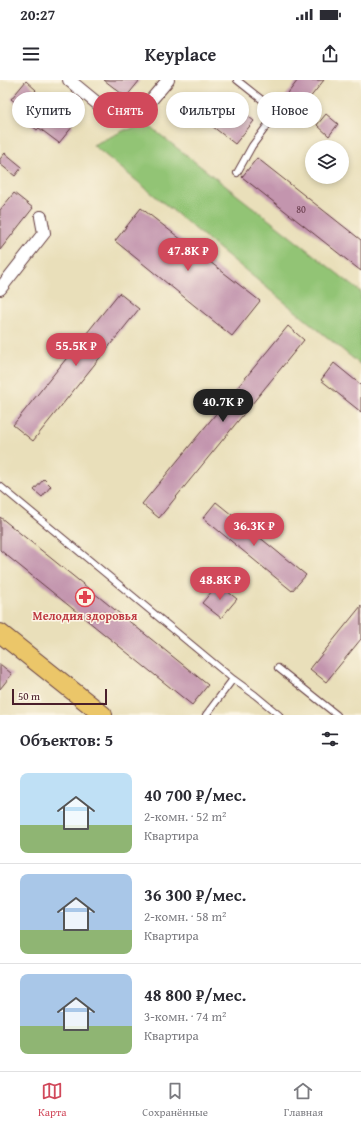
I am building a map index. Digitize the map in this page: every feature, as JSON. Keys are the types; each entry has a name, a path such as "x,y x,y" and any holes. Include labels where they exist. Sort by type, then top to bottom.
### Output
{"main road":[{"path":"0,633 104,715"}],"street":[{"path":"69,80 103,108 130,115 152,99 168,80"},
{"path":"0,289 44,233 41,217"}],"lane":[{"path":"237,80 266,103 269,123 252,146 237,172"},
{"path":"0,486 233,679 279,715"},
{"path":"278,668 337,715"},
{"path":"206,715 233,679"}],"green space":[{"path":"152,128 361,292 361,365 93,145 125,130"}],"building":[{"path":"104,80 140,80 130,92 120,92"},
{"path":"298,80 324,80 315,92 289,92"},
{"path":"26,81 36,92 17,92"},
{"path":"326,114 338,124 329,136 320,128 322,128 322,119"},
{"path":"249,117 254,121 249,127"},
{"path":"39,128 71,128 59,143"},
{"path":"215,128 248,128 235,144"},
{"path":"5,153 22,167 15,176 0,164 0,159"},
{"path":"257,158 361,240 361,271 242,177"},
{"path":"14,193 33,208 0,250 0,210"},
{"path":"141,208 260,301 232,336 115,241"},
{"path":"119,293 139,309 33,441 13,425"},
{"path":"288,326 304,340 159,518 142,504"},
{"path":"334,363 361,385 361,412 321,380"},
{"path":"44,479 51,486 42,497 34,490"},
{"path":"216,502 306,575 292,591 203,518"},
{"path":"0,517 208,685 192,705 0,550"},
{"path":"218,584 237,599 221,618 202,603"},
{"path":"361,606 361,639 326,682 310,669"},
{"path":"0,664 12,674 0,689"}],"place":[{"name":"Мелодия здоровья","path":"85,597"}]}
